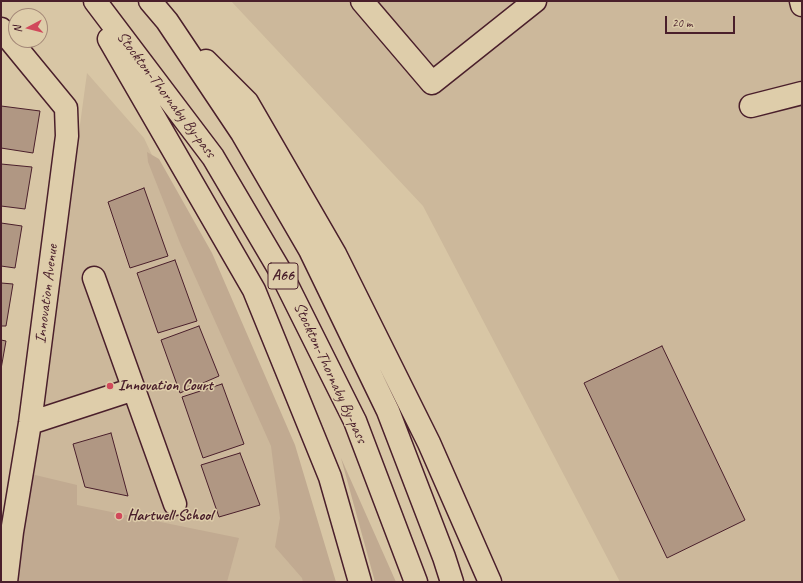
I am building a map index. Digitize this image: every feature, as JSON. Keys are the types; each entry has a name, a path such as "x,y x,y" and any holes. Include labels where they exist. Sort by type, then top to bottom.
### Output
{"main road":[{"name":"A66","path":"87,1 254,290 330,477 360,582"},
{"name":"Stockton-Thornaby By-pass","path":"95,1 213,157 279,269 356,421 416,582"},
{"name":"A66","path":"150,1 167,21 247,102 335,254 429,443 490,582"},
{"path":"362,1 432,83 535,1"},
{"name":"A66","path":"167,21 242,133 310,250 388,411 444,557 452,582"},
{"name":"Innovation Avenue","path":"1,29 66,108 67,136 30,423 7,531 6,582"},
{"path":"751,106 802,92"},
{"path":"94,278 175,504"},
{"path":"30,423 134,389"}],"shaded area":[{"path":"231,1 802,1 802,582 620,582 423,206"},
{"name":"Innovation Court","path":"87,73 144,138 216,292 270,432 312,582 16,582"},
{"path":"147,152 159,159 212,253 295,445 336,582 303,582 302,578 275,547 280,518 271,446 180,243 148,162"},
{"path":"341,458 396,582 375,582"},
{"name":"Hartwell School","path":"31,474 77,485 77,505 239,538 227,582 16,582"}],"building":[{"path":"1,106 40,111 33,153 1,148"},
{"path":"1,164 32,167 25,209 1,206"},
{"path":"144,188 168,256 130,268 108,202"},
{"path":"1,223 22,226 15,268 1,266"},
{"path":"175,260 197,321 158,333 137,273"},
{"path":"1,283 13,284 6,326 1,326"},
{"path":"199,326 219,376 180,393 161,340"},
{"path":"1,340 6,341 1,369"},
{"path":"662,346 745,520 667,558 584,383"},
{"path":"222,384 244,444 203,458 182,397"},
{"path":"111,433 128,496 85,487 73,444"},
{"path":"240,453 260,505 219,517 201,465"}],"place":[{"name":"Innovation Court","path":"110,386"},
{"name":"Hartwell School","path":"119,516"}]}
